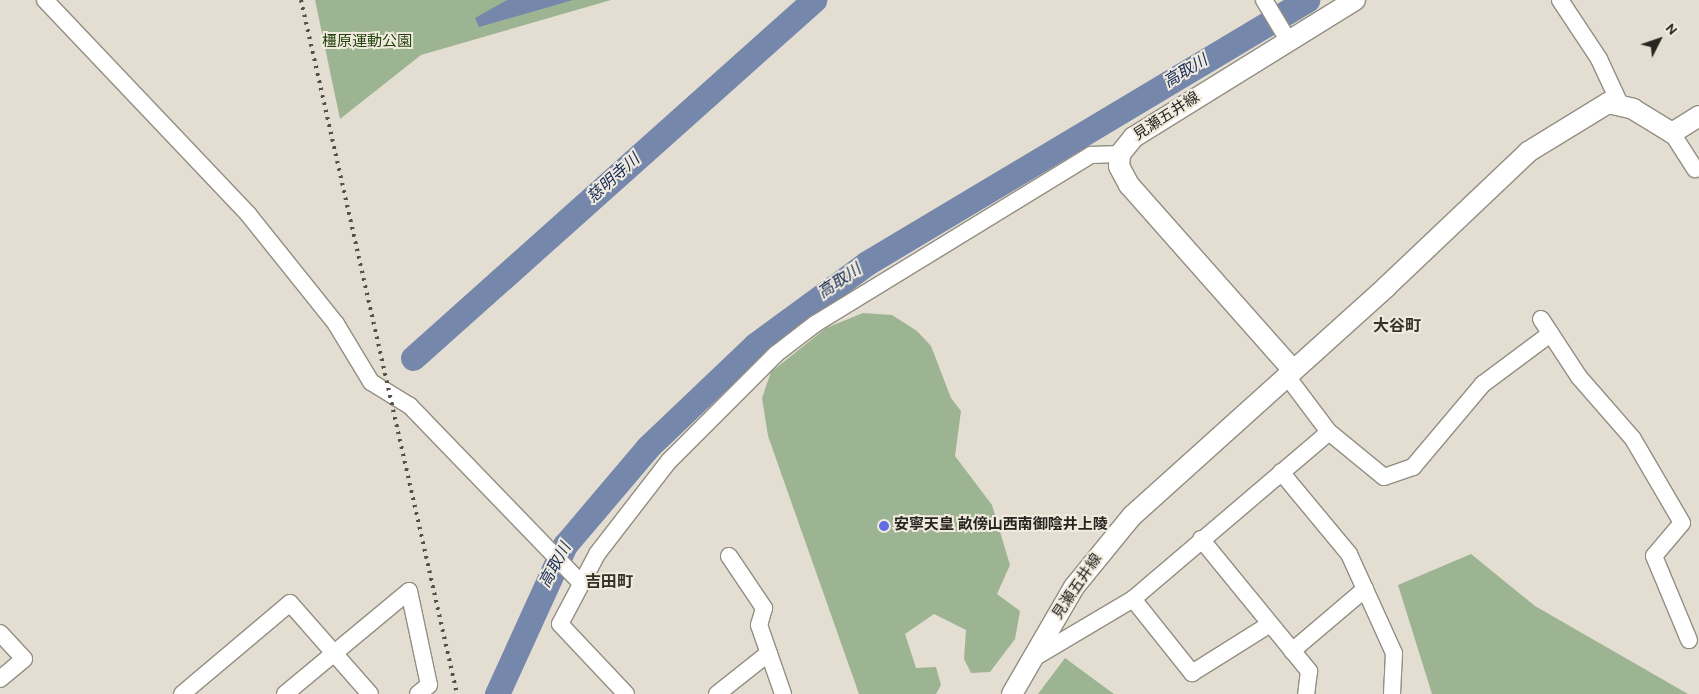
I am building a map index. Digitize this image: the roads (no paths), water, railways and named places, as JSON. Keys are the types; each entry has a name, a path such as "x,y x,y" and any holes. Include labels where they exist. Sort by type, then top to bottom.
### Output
{"main road":[{"name":"見瀬五井線","path":"1289,372 1128,185 1119,166 1120,154 1134,138 1286,37 1355,0"},
{"name":"見瀬五井線","path":"1012,694 1037,656 1074,587 1132,516 1289,372 1393,281 1528,152 1596,108 1620,104"},
{"path":"1620,104 1672,133 1699,116"}],"street":[{"path":"45,0 248,214 336,324 371,382 410,406 576,578"},
{"path":"1264,0 1286,37"},
{"path":"1560,0 1599,59 1620,104"},
{"path":"1672,133 1695,169"},
{"path":"626,694 560,624 576,578 668,461 794,339 1091,155 1120,154"},
{"path":"1541,320 1633,439 1682,523 1654,556 1690,640"},
{"path":"1289,372 1329,432 1384,477 1413,467 1483,384 1550,334"},
{"path":"1037,656 1133,599 1201,539 1329,432"},
{"path":"1281,472 1350,554 1394,653 1392,694"},
{"path":"1201,539 1309,671 1306,694"},
{"path":"729,556 764,608 759,625 783,694"},
{"path":"1292,651 1364,589"},
{"path":"285,694 409,591 429,685 418,694"},
{"path":"1133,599 1192,674 1270,624"},
{"path":"182,694 290,603 332,654 370,694"},
{"path":"0,633 24,659 0,679"},
{"path":"717,694 769,653"}],"water":[{"path":"507,0 573,0 479,27 475,18"}],"waterway":[{"name":"慈明寺川","path":"413,358 814,0"},
{"name":"高取川","path":"497,694 565,545 648,447 755,345 867,263 1307,0"}],"railway":[{"path":"301,0 457,694"}],"place":[{"name":"安寧天皇 畝傍山西南御陰井上陵","path":"884,526"}],"district":[{"name":"大谷町","path":"1397,327"},
{"name":"吉田町","path":"609,583"}],"park label":[{"name":"橿原運動公園","path":"367,43"}]}
